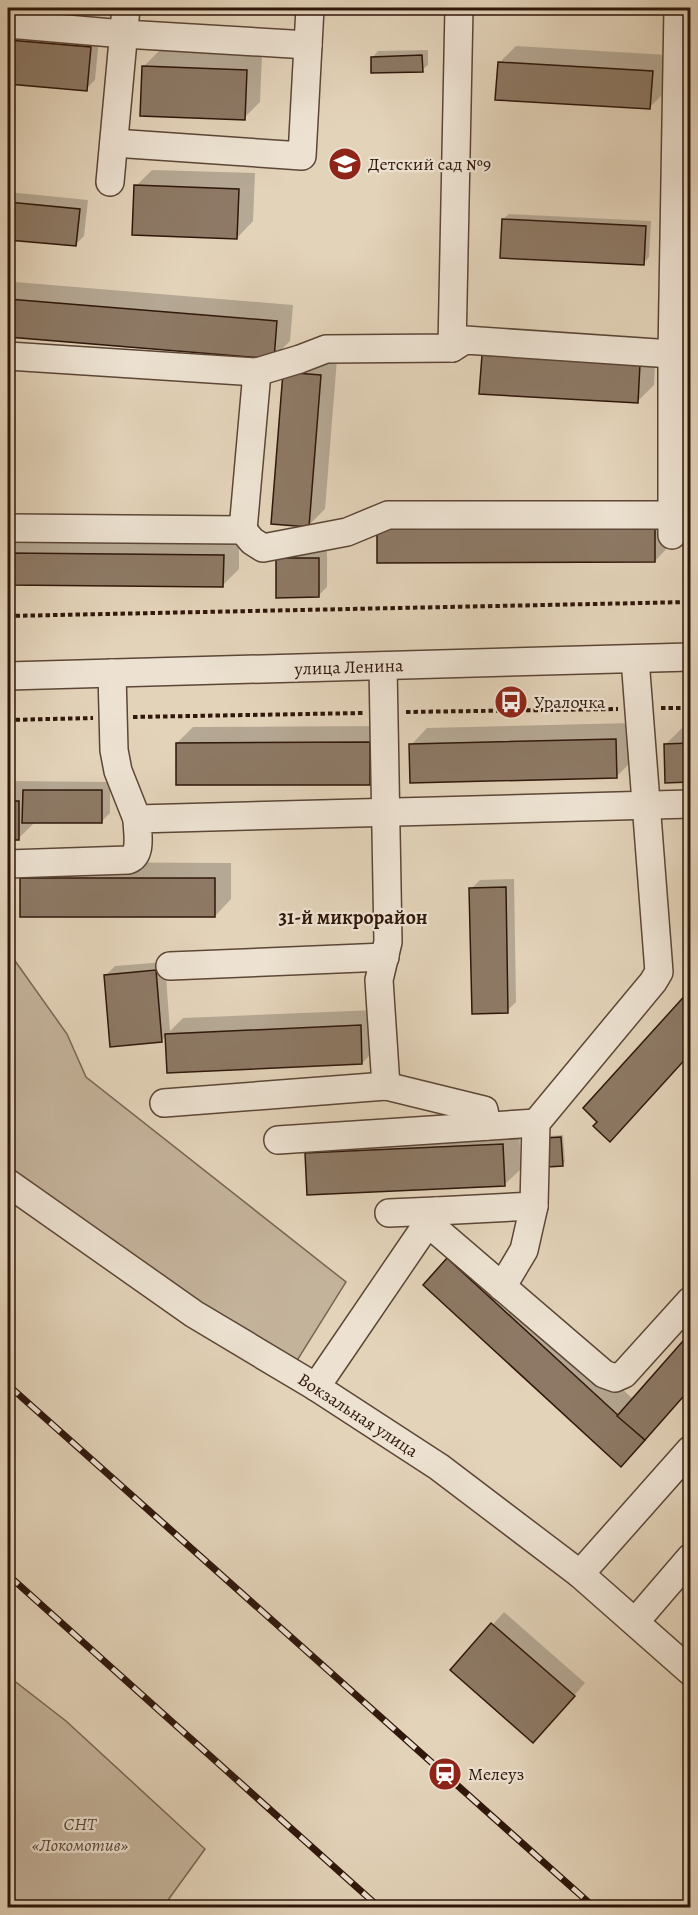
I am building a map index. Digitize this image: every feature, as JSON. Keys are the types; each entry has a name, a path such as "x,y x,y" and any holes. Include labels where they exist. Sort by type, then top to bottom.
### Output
{"street":[{"path":"110,182 126,8"},
{"path":"114,143 302,156 310,8"},
{"path":"452,348 459,8"},
{"path":"257,372 243,530 252,542 263,548 347,532 388,515 672,525 672,354 678,8"},
{"path":"8,24 124,34 308,45"},
{"path":"8,356 257,372 326,349 452,348 465,340 672,354"},
{"path":"8,528 243,530"},
{"name":"улица Ленина","path":"8,676 690,657"},
{"path":"502,1287 524,1250 534,1206 536,1123 659,972 635,659"},
{"path":"383,666 388,942 379,980 386,1086"},
{"path":"8,864 128,860 134,858 138,852 137,819 118,771 114,750 112,673"},
{"path":"137,819 690,804"},
{"path":"170,966 385,957"},
{"path":"164,1103 386,1086 484,1110 487,1126"},
{"path":"278,1140 536,1123"},
{"name":"Вокзальная улица","path":"8,1183 194,1314 316,1387 439,1467 580,1574 690,1671"},
{"path":"389,1213 432,1217 534,1206"},
{"path":"316,1387 432,1217"},
{"path":"432,1217 502,1287 604,1374 615,1378 624,1374 690,1301"},
{"path":"580,1574 690,1449"},
{"path":"635,1622 690,1558"}],"path":[{"path":"8,616 690,602"},
{"path":"8,720 690,708"}],"green space":[{"path":"8,951 67,1034 86,1077 346,1282 293,1367 8,1172"},
{"name":"СНТ «Локомотив»","path":"8,1676 66,1721 205,1849 163,1907 8,1907"}],"building":[{"path":"8,40 91,47 87,91 8,84"},
{"path":"422,55 423,72 371,73 371,57"},
{"path":"498,62 653,71 650,109 495,100"},
{"path":"142,66 247,70 245,120 140,116"},
{"path":"134,185 239,189 237,239 132,235"},
{"path":"8,202 80,209 76,246 8,240"},
{"path":"502,219 646,226 644,265 500,258"},
{"path":"8,299 277,321 274,359 8,337"},
{"path":"482,355 640,364 638,403 479,394"},
{"path":"283,372 321,375 309,527 271,524"},
{"path":"655,520 655,562 377,563 377,522"},
{"path":"8,553 224,555 223,587 8,585"},
{"path":"276,558 319,558 319,597 276,598"},
{"path":"616,739 617,778 410,783 409,744"},
{"path":"370,742 370,785 176,785 176,743"},
{"path":"690,743 690,782 665,783 664,744"},
{"path":"23,790 102,790 102,823 22,823"},
{"path":"8,801 19,801 19,840 8,840"},
{"path":"20,878 215,878 215,917 20,917"},
{"path":"506,887 508,1013 472,1014 469,888"},
{"path":"156,970 162,1042 110,1047 104,975"},
{"path":"690,990 690,1054 610,1142 593,1126 597,1122 583,1108"},
{"path":"361,1025 362,1064 167,1073 165,1034"},
{"path":"561,1137 563,1166 547,1167 545,1138"},
{"path":"503,1144 505,1186 307,1195 305,1153"},
{"path":"447,1258 645,1440 621,1467 423,1285"},
{"path":"690,1333 690,1389 645,1440 617,1416"},
{"name":"Мелеуз","path":"491,1623 575,1696 533,1743 450,1670"}],"railway":[{"path":"8,1385 595,1908"},
{"path":"8,1575 380,1908"}],"place":[{"name":"Детский сад №9","path":"345,164"},
{"name":"Уралочка","path":"511,702"},
{"name":"Мелеуз","path":"445,1774"}],"district":[{"name":"31-й микрорайон","path":"353,917"}]}
